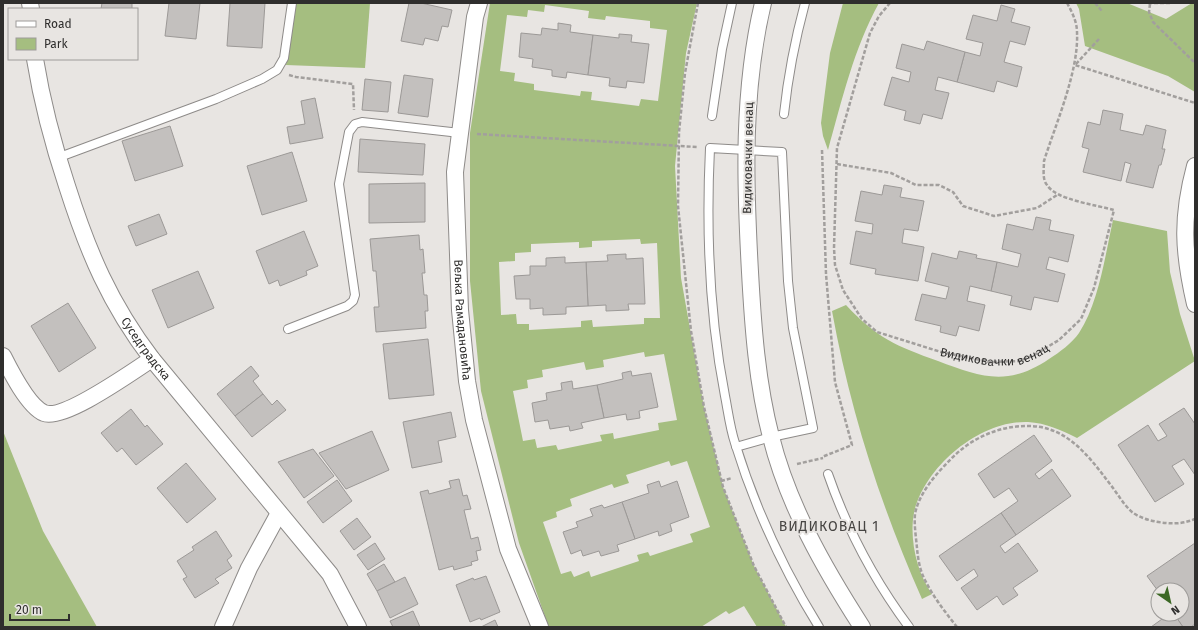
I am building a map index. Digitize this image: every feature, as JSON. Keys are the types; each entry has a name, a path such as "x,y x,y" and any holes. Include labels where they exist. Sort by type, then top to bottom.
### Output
{"street":[{"name":"Вељка Рамадановића","path":"479,3 475,17 460,133 456,180 460,310 467,381 474,420 508,549 540,627"},
{"name":"Видиковачки венац","path":"763,3 750,75 746,151 752,304 760,386 771,437 799,514 820,557 862,627"},
{"name":"Суседградска","path":"35,60 40,92 57,158 85,240 99,274 131,332 279,513 307,544 330,574 358,627"},
{"path":"1195,166 1186,200 1184,227 1186,261 1195,304"},
{"path":"3,356 34,406 49,414 60,413 76,406 152,359"},
{"path":"223,627 248,568 279,513"}],"lane":[{"path":"57,158 216,99 262,80 277,70 284,58 292,3"},
{"path":"712,116 722,49 732,3"},
{"path":"784,114 794,41 805,3"},
{"path":"288,329 347,306 353,301 355,294 339,184 349,132 355,124 362,122 460,133"},
{"path":"736,447 771,437 813,428 793,328 788,281 782,152 710,148 708,241 716,336 721,374 736,447 755,500 778,554 801,598 819,627"},
{"path":"828,474 841,510 856,542 879,583 909,627"}],"path":[{"name":"Видиковачки венац","path":"889,3 879,16 870,33 838,148 834,248 835,264 843,290 862,319 877,332 897,340 990,362 1019,361 1047,348 1071,330 1081,319 1088,305 1114,210 1057,195"},
{"path":"837,164 891,173 916,184 939,186 953,192 963,206 994,216 1037,208 1057,195 1046,185 1043,175 1044,161 1075,65 1077,32 1075,20 1067,3"},
{"path":"1095,3 1102,11"},
{"path":"1171,3 1149,3 1149,12 1153,22 1195,63"},
{"path":"1075,65 1099,39"},
{"path":"1075,65 1195,103"},
{"path":"277,70 296,77 353,84 355,124"},
{"path":"460,133 710,148"},
{"path":"781,468 822,457 852,445 835,382 826,274 822,150"},
{"path":"957,627 926,582 921,569 916,538 915,514 927,487 941,469 972,441 1004,429 1027,426 1056,431 1066,436 1092,460 1123,502 1136,515 1159,522 1177,524 1186,523 1195,518"},
{"path":"822,457 828,474"}],"green space":[{"path":"294,3 370,3 365,68 286,65"},
{"path":"490,3 697,3 686,53 675,166 681,278 704,407 723,487 754,566 786,627 757,627 744,606 729,614 726,611 701,627 550,627 548,625 519,543 481,391 470,281 470,133","holes":["545,5 589,11 588,18 605,20 606,16 650,21 650,28 667,30 658,101 641,99 639,106 591,100 592,92 581,91 580,96 534,90 534,84 514,81 515,73 500,71 507,15 527,17 528,10 544,12","640,239 641,244 657,243 660,318 644,318 644,324 593,327 592,320 581,321 581,327 529,330 529,324 517,324 516,314 501,315 499,262 515,261 515,253 531,252 531,244 579,242 579,248 592,247 592,241","644,352 645,357 664,354 677,420 658,423 659,430 614,439 613,433 600,435 602,441 558,450 556,445 537,448 535,439 523,441 513,391 528,388 527,380 543,377 542,370 584,362 586,370 604,367 603,360","669,461 671,466 687,461 710,527 690,534 693,542 650,556 648,552 637,555 639,561 591,577 589,571 574,577 571,571 561,574 543,522 557,517 556,512 572,506 570,499 612,484 614,488 629,483 626,475"]},
{"path":"843,3 879,3 862,38 844,93 828,150 823,136 821,123 830,53"},
{"path":"1076,3 1127,3 1166,19 1192,3 1195,3 1195,92 1168,76 1085,46 1079,9"},
{"path":"1113,220 1167,231 1170,272 1180,314 1195,361 1077,438 1047,425 1028,422 1010,423 991,429 973,438 942,463 929,479 920,496 914,513 913,534 918,566 932,594 922,599 893,529 868,458 848,385 832,311 846,305 868,326 888,340 910,351 953,367 981,375 1007,376 1020,373 1034,368 1053,356 1069,344 1079,333 1092,307 1104,263"},
{"path":"3,431 43,531 97,627 3,627"}],"building":[{"path":"102,3 132,3 132,8 101,8"},
{"path":"169,3 200,3 196,39 165,36"},
{"path":"230,3 265,3 262,48 227,46"},
{"path":"409,3 421,3 452,10 448,27 442,26 438,41 425,38 423,45 401,41"},
{"path":"1001,5 1015,9 1011,22 1030,27 1025,45 1010,41 1004,62 1022,67 1017,87 997,81 994,92 957,82 965,52 980,56 983,43 966,39 973,15 997,21"},
{"path":"558,23 571,25 570,32 593,35 588,75 567,72 566,78 552,76 552,70 532,67 533,59 519,57 521,33 541,35 542,28 558,30"},
{"path":"619,34 632,35 631,42 649,44 644,83 627,81 626,88 609,86 610,78 588,75 593,35 619,38"},
{"path":"927,41 965,52 957,82 938,77 935,90 949,93 942,119 923,114 920,124 904,120 906,111 884,105 892,77 909,82 911,72 896,68 902,44 924,50"},
{"path":"404,75 433,79 428,117 398,113"},
{"path":"365,79 391,82 388,112 362,110"},
{"path":"315,98 323,138 290,144 287,127 305,124 301,101"},
{"path":"1103,110 1123,114 1120,130 1143,135 1146,125 1166,130 1162,149 1165,149 1153,188 1126,182 1131,164 1125,162 1121,181 1083,172 1089,149 1082,147 1088,122 1100,125"},
{"path":"170,126 183,166 135,181 122,141"},
{"path":"360,139 425,144 423,175 358,172"},
{"path":"292,152 307,201 262,215 247,166"},
{"path":"425,183 425,222 369,223 369,184"},
{"path":"884,185 902,188 900,197 924,201 918,231 904,229 902,243 924,247 918,281 875,274 876,269 850,264 856,231 872,234 873,224 855,221 861,191 882,195"},
{"path":"159,214 167,234 136,246 128,226"},
{"path":"1036,217 1051,220 1049,230 1074,235 1068,262 1049,257 1046,269 1065,274 1058,302 1034,297 1031,310 1010,305 1012,296 991,291 997,262 1018,267 1021,254 1002,249 1007,224 1033,230"},
{"path":"304,231 318,266 306,271 307,275 280,286 278,280 269,284 256,251"},
{"path":"419,235 420,250 423,249 425,273 422,273 424,295 427,295 428,311 425,311 426,328 376,332 374,307 379,307 376,271 373,271 370,239"},
{"path":"959,251 977,255 976,258 997,262 991,291 970,286 967,301 985,305 979,331 959,326 956,336 940,332 941,326 915,320 922,294 946,299 949,287 925,281 932,253 957,259"},
{"path":"626,254 626,259 643,258 645,304 628,304 629,310 606,311 606,305 588,306 586,262 608,261 607,255"},
{"path":"565,257 565,263 586,262 588,306 566,307 566,314 543,315 543,308 530,309 530,299 516,299 514,276 530,275 530,266 546,266 546,258"},
{"path":"198,271 214,308 168,328 152,290"},
{"path":"68,303 96,348 59,372 31,326"},
{"path":"428,339 434,395 389,399 383,344"},
{"path":"251,366 259,376 253,381 263,394 235,416 217,394"},
{"path":"631,371 632,376 651,373 658,407 639,411 640,418 627,420 626,414 604,418 597,385 623,379 622,373"},
{"path":"572,381 573,389 597,385 604,418 581,423 583,428 570,431 569,426 550,429 548,420 535,422 532,403 547,400 546,393 562,390 561,383"},
{"path":"263,394 272,405 277,400 286,410 252,437 235,416"},
{"path":"1184,408 1195,424 1195,475 1184,459 1172,466 1184,484 1155,502 1118,445 1148,425 1158,441 1167,436 1159,424"},
{"path":"131,409 145,427 147,425 163,444 136,465 122,448 117,452 101,433"},
{"path":"451,412 456,437 438,441 442,462 412,468 403,422"},
{"path":"372,431 389,470 346,489 319,453"},
{"path":"1034,435 1052,461 1035,474 1039,479 1052,469 1071,496 1016,535 1001,513 1018,501 1009,488 994,498 978,474"},
{"path":"313,449 334,476 304,498 278,462"},
{"path":"186,463 216,499 187,523 157,488"},
{"path":"459,479 463,496 467,495 471,509 464,510 471,539 478,537 481,550 476,551 478,560 471,562 472,565 454,570 453,566 439,570 420,492 428,490 429,494 451,488 449,481"},
{"path":"337,480 352,501 323,523 307,502"},
{"path":"659,481 661,487 677,481 689,517 670,524 672,531 659,536 658,531 635,539 622,502 649,493 647,485"},
{"path":"622,502 635,539 617,545 619,551 601,556 599,551 583,556 581,550 571,554 563,532 578,527 576,522 593,516 590,509 602,505 604,508"},
{"path":"1001,513 1016,535 1000,546 1005,553 1018,543 1038,571 1013,588 1018,595 1003,605 997,596 977,610 961,588 978,576 974,569 957,581 939,556"},
{"path":"357,518 371,537 354,550 340,531"},
{"path":"216,531 232,556 227,560 232,568 215,579 219,583 195,598 183,579 187,577 177,561 194,550 192,547"},
{"path":"375,543 385,559 368,570 357,555"},
{"path":"1195,543 1195,624 1191,627 1183,627 1180,622 1190,622 1190,582 1151,582 1147,576"},
{"path":"384,564 395,582 377,591 367,574"},
{"path":"486,576 500,612 481,620 480,618 470,622 456,585 473,578 474,580"},
{"path":"405,577 418,604 390,618 377,591"},
{"path":"413,611 420,627 393,627 390,621"},
{"path":"495,620 498,627 481,627"},
{"path":"1158,622 1180,622 1183,627 1151,627"}],"district":[{"name":"ВИДИКОВАЦ 1","path":"829,526"}]}
